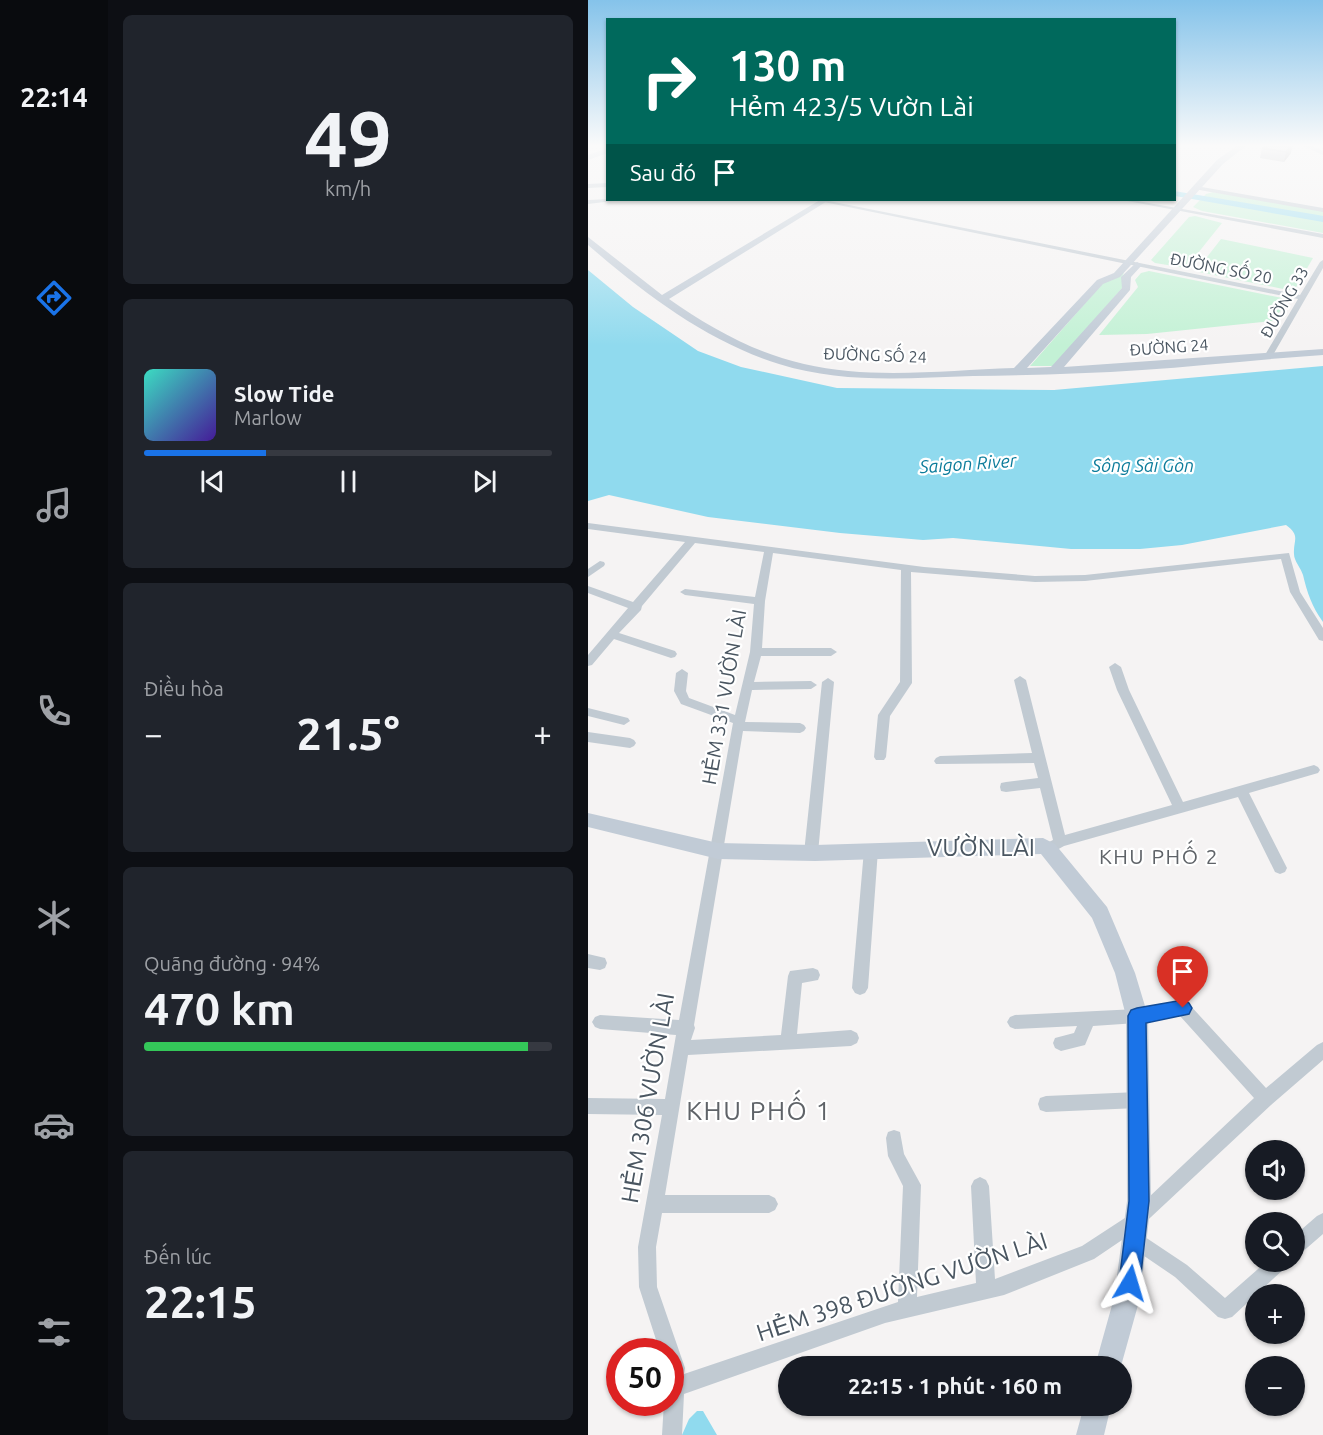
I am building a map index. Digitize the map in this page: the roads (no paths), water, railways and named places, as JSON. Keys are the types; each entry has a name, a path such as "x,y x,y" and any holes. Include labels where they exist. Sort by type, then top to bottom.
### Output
{"street":[{"path":"663,302 803,212"},
{"name":"ĐƯỜNG SỐ 20","path":"880,212 1302,298"},
{"path":"1018,371 1100,282 1117,275 1132,264 1179,212"},
{"path":"1197,212 1323,236"},
{"name":"ĐƯỜNG SỐ 24","path":"588,240 663,302 724,338 760,354 801,367 893,375 1018,371"},
{"name":"ĐƯỜNG 33","path":"1269,355 1323,262"},
{"path":"1055,370 1127,288 1126,277 1132,264"},
{"name":"ĐƯỜNG 24","path":"1018,371 1164,365 1323,352"},
{"path":"588,526 906,568 1035,579 1085,578 1285,555 1294,592 1323,638"},
{"path":"588,662 692,540"},
{"name":"HẺM 331 VƯỜN LÀI","path":"718,851 739,724 756,652 760,601 769,550"},
{"path":"588,574 600,564"},
{"path":"880,757 884,716 906,683 906,568"},
{"path":"588,590 637,607"},
{"path":"685,592 760,601"},
{"path":"613,635 671,654"},
{"path":"756,652 831,652"},
{"path":"1115,668 1123,690 1179,807"},
{"path":"682,673 680,691 685,701 739,724 800,728"},
{"path":"1020,680 1045,782 1054,846 1179,807 1243,792 1314,770"},
{"path":"811,853 828,682"},
{"path":"748,686 811,685"},
{"path":"588,712 624,721"},
{"path":"588,736 630,743"},
{"path":"940,760 1038,758"},
{"path":"1006,787 1045,782"},
{"path":"1243,792 1280,868"},
{"name":"VƯỜN LÀI","path":"588,820 718,851 811,853 1054,846 1100,913 1125,973 1137,1016 1136,1229 1127,1298 1111,1356"},
{"path":"860,988 871,850"},
{"name":"HẺM 306 VƯỜN LÀI","path":"665,1338 648,1287 647,1247 718,851"},
{"path":"788,1042 795,976 813,975"},
{"path":"1015,1022 1137,1016 1183,1008 1265,1099"},
{"path":"1061,1044 1079,1040 1089,1018"},
{"path":"600,1022 687,1028"},
{"path":"683,1048 851,1038"},
{"name":"HẺM 398 ĐƯỜNG VƯỜN LÀI","path":"684,1384 907,1309 1004,1286 1088,1253 1136,1229 1265,1099 1323,1050"},
{"path":"1046,1104 1138,1100"},
{"path":"588,1106 672,1107"},
{"path":"894,1138 896,1156 912,1185 907,1309"},
{"path":"980,1186 986,1290"},
{"path":"655,1204 770,1204"},
{"path":"1305,1238 1323,1222"},
{"path":"1136,1229 1225,1310 1268,1272"},
{"name":"HẺM 306 VƯỜN LÀI","path":"672,1435 673,1416"},
{"path":"1090,1435 1095,1416"}],"water":[{"path":"1266,212 1299,212 1323,216 1323,222"},
{"name":"Sông Sài Gòn","path":"588,270 633,307 698,351 741,367 837,388 1054,390 1323,366 1323,622 1313,605 1295,559 1295,535 1286,525 1182,545 1140,549 1071,549 953,538 923,540 840,533 708,517 609,495 588,501"},
{"path":"697,1411 703,1411 717,1435 682,1435 689,1419"}],"district":[{"name":"KHU PHỐ 2","path":"1159,857"},
{"name":"KHU PHỐ 1","path":"759,1111"}],"water label":[{"name":"Saigon River","path":"968,464"}]}
